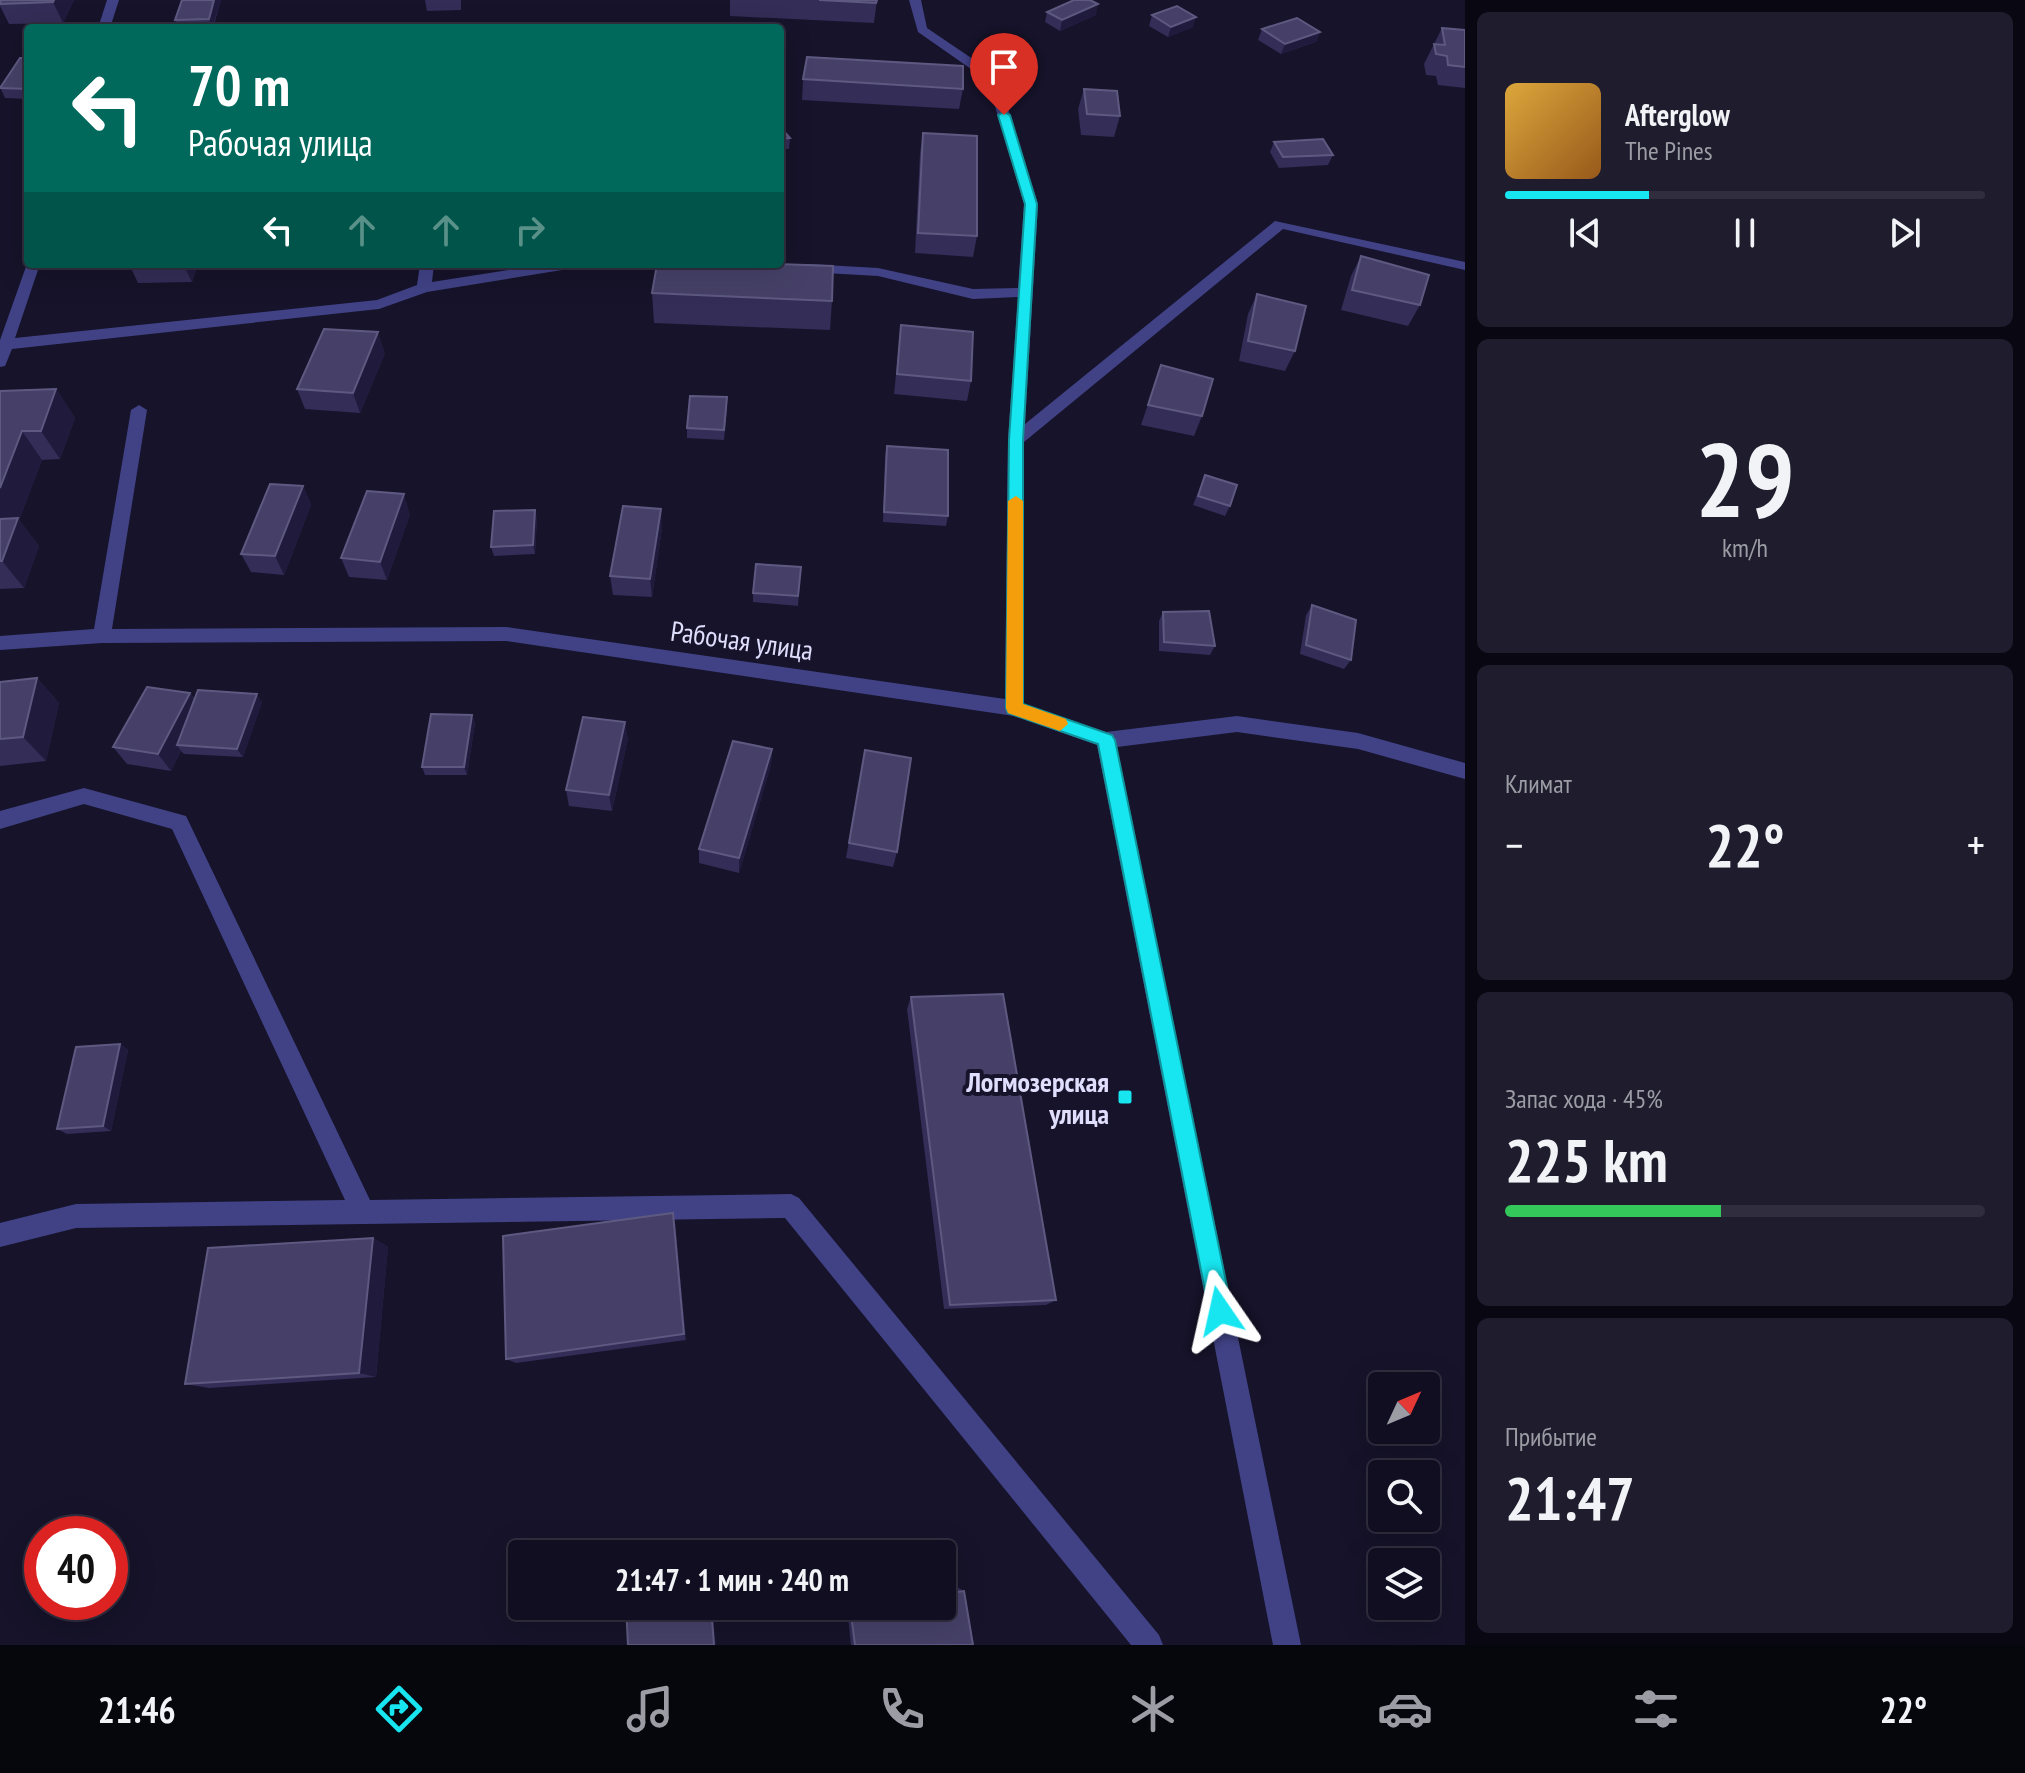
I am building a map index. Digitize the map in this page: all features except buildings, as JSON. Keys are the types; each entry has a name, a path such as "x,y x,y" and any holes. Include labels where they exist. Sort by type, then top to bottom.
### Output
{"street":[{"path":"105,24 113,0"},
{"path":"915,0 922,30 985,73 995,86 1031,204 1016,440 1014,708"},
{"path":"1016,440 1280,224 1465,266"},
{"path":"792,267 878,272 973,294 1025,292"},
{"path":"0,362 9,344 32,268"},
{"path":"424,288 426,268"},
{"path":"9,344 379,304 424,288 549,268"},
{"path":"102,636 139,410"},
{"name":"Рабочая улица","path":"0,643 102,636 506,634 1014,708 1106,740 1237,724 1358,741 1465,771"},
{"path":"1106,740 1287,1645"},
{"path":"0,820 84,796 179,822 363,1212"},
{"path":"0,1235 76,1216 791,1206 1149,1645"}],"slow traffic":[{"path":"1016,501 1014,708 1060,724"}],"place":[{"name":"Логмозерская улица","path":"1125,1097"}],"route":[{"path":"1004,115 1031,204 1016,440 1014,708 1106,740 1220,1311"}]}
